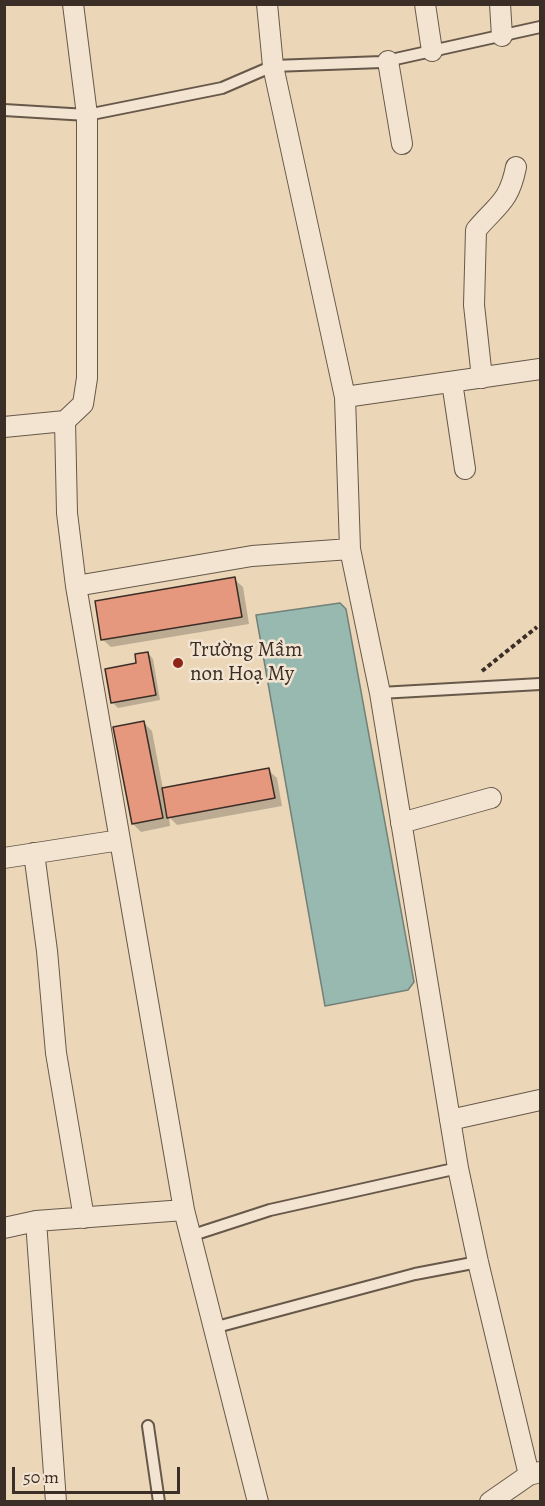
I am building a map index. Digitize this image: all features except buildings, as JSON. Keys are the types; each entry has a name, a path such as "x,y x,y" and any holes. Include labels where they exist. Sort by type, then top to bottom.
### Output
{"street":[{"path":"4,427 65,421 82,404 87,378 87,115 73,4"},
{"path":"267,4 273,66 345,397 350,549 380,693 458,1168 478,1262 535,1474 490,1502"},
{"path":"425,4 432,51"},
{"path":"500,4 502,36"},
{"path":"388,61 402,144"},
{"path":"482,378 474,305 477,230 499,208 512,190 516,167"},
{"path":"345,397 540,369"},
{"path":"452,382 465,469"},
{"path":"65,421 67,513 76,586 184,1210 258,1502"},
{"path":"76,586 252,556 350,549"},
{"path":"401,823 491,798"},
{"path":"4,858 120,840"},
{"path":"34,854 47,951 56,1053 84,1218"},
{"path":"450,1120 540,1100"},
{"path":"4,1228 36,1221 184,1210"},
{"path":"36,1221 56,1502"}],"lane":[{"path":"4,110 87,115 222,88 273,66 388,61 540,27"},
{"path":"380,693 540,684"},
{"path":"190,1236 270,1210 458,1168"},
{"path":"213,1328 415,1274 478,1262"},
{"path":"148,1426 159,1502"}],"path":[{"path":"460,688 537,627"}],"water":[{"path":"340,603 346,609 414,982 408,990 325,1006 256,615"}],"place":[{"name":"Trường Mầm non Hoạ My","path":"178,663"}]}
